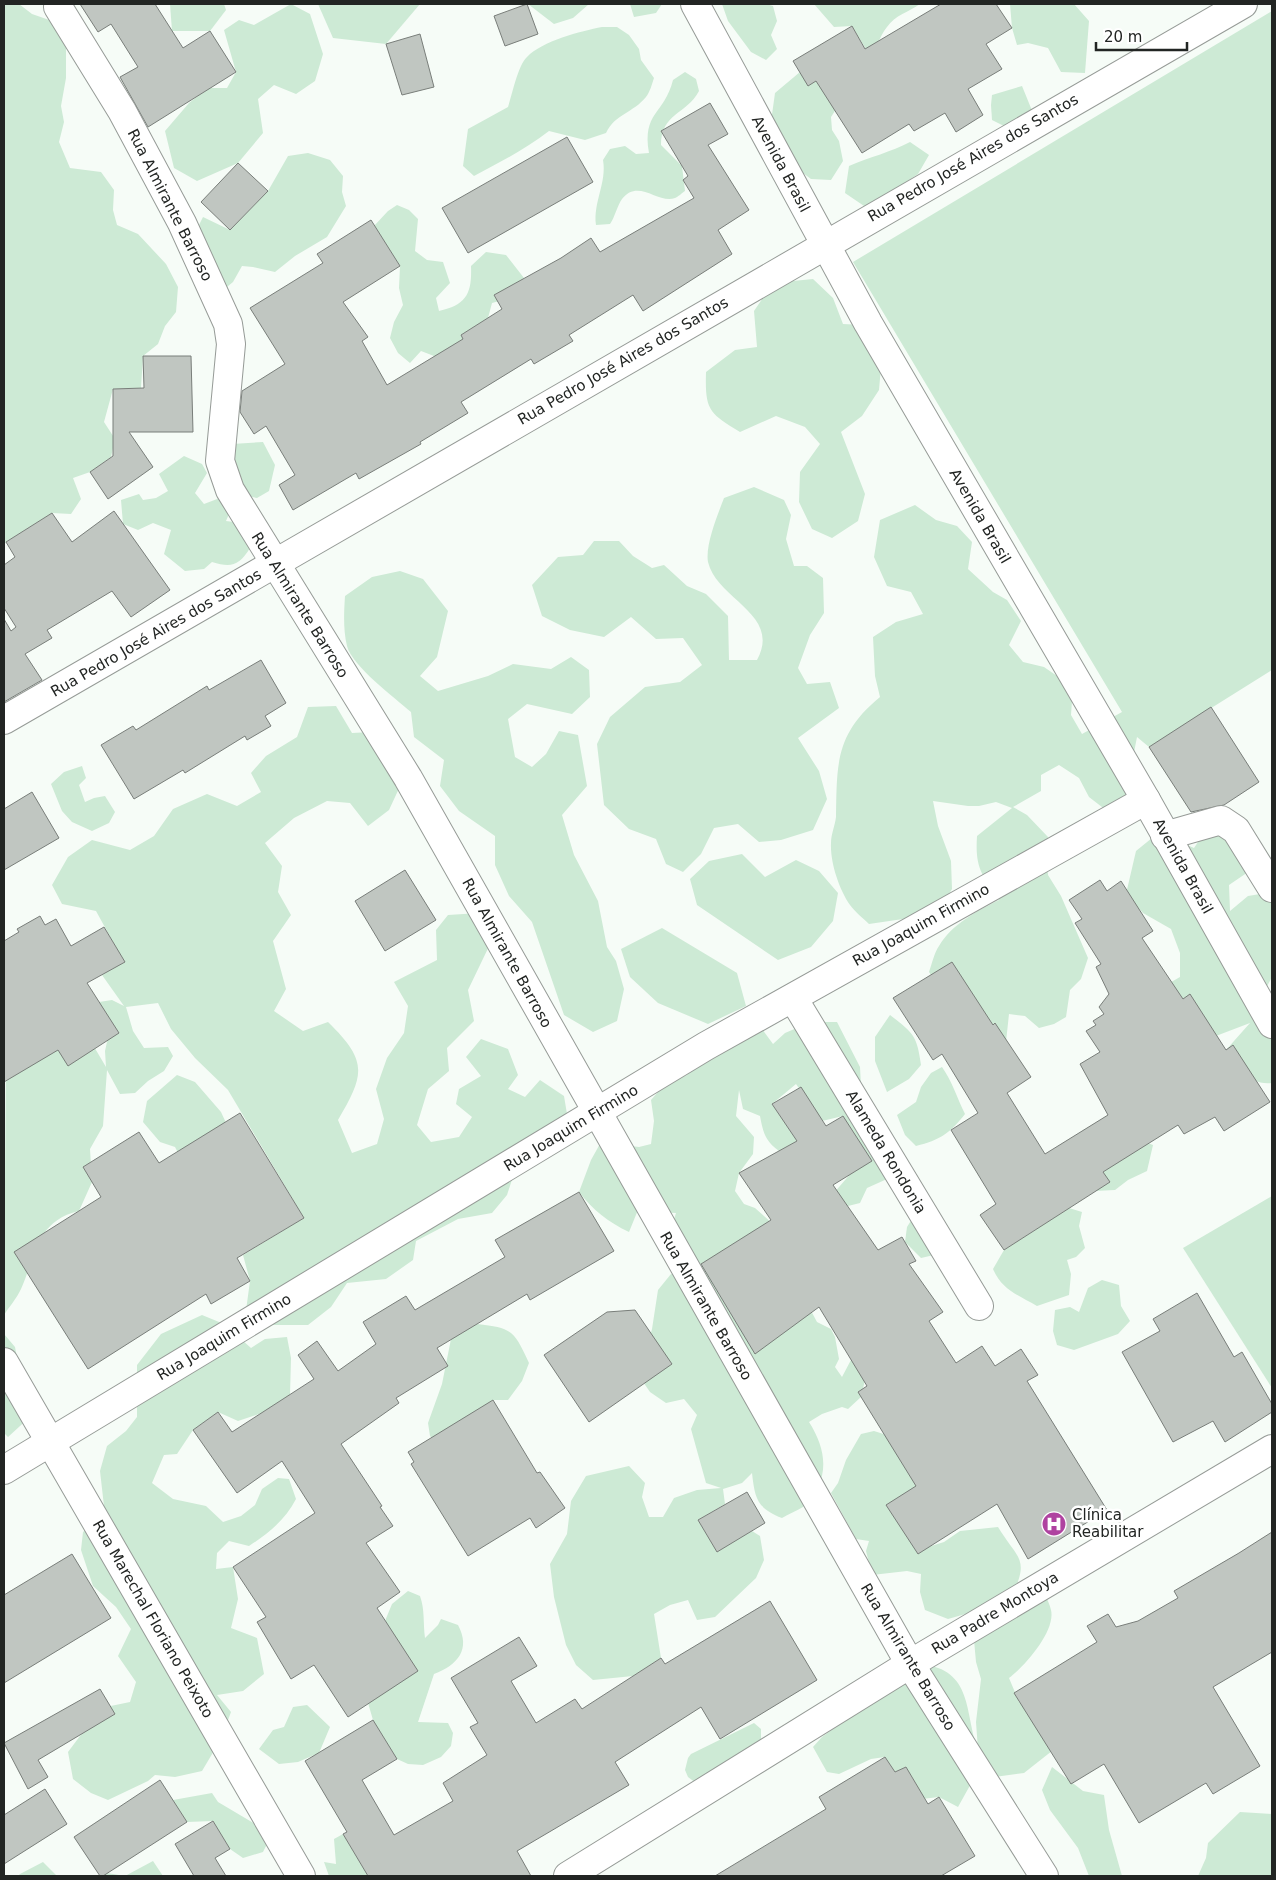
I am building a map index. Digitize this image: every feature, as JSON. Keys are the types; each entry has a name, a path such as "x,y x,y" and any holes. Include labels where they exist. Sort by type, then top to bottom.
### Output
{"street":[{"name":"Avenida Brasil","path":"695,4 824,245 1146,800 1272,1024"},
{"name":"Rua Pedro José Aires dos Santos","path":"4,720 1243,4"},
{"name":"Rua Almirante Barroso","path":"58,7 122,112 182,223 228,324 231,344 220,461 230,490 274,565 408,778 910,1664 1044,1876"},
{"name":"Rua Joaquim Firmino","path":"4,1470 596,1112 793,998 1146,800"},
{"path":"1166,836 1221,820 1236,830 1272,888"},
{"name":"Alameda Rondonia","path":"793,998 980,1306"},
{"name":"Rua Marechal Floriano Peixoto","path":"4,1362 301,1876"},
{"name":"Rua Padre Montoya","path":"568,1876 910,1664 1272,1449"}],"green space":[{"path":"7,4 19,4 32,14 55,22 66,44 66,78 61,106 64,122 59,142 70,168 101,172 114,190 113,210 117,225 138,234 166,264 178,287 176,312 165,326 158,344 143,356 141,388 113,389 104,422 115,439 111,457 90,472 73,478 81,499 71,514 52,513 4,545 4,6"},
{"path":"170,4 224,4 226,10 210,31 172,31"},
{"path":"291,4 310,14 323,54 315,81 296,94 274,85 258,99 263,133 238,163 197,181 174,168 165,131 189,103 208,88 227,88 236,72 224,30 239,20 254,25"},
{"path":"318,4 420,4 386,44 333,38"},
{"path":"528,4 589,4 573,18 554,24"},
{"path":"630,4 662,4 656,13 634,17"},
{"path":"722,4 766,4 773,6 777,21 771,35 777,49 766,60 751,52 728,21"},
{"path":"814,4 920,4 894,19 878,42 867,51 852,26 834,27"},
{"path":"1010,4 1074,4 1089,21 1085,73 1061,72 1048,48 1028,43 1017,45 1012,28"},
{"path":"1272,11 1272,670 1149,747 1137,737 1130,773 1143,795 1111,814 1089,797 1079,778 1059,765 1041,775 1041,791 1013,807 1027,815 1048,837 1046,852 1048,875 1061,896 1088,958 1081,979 1070,990 1066,1017 1054,1024 1039,1028 1025,1016 1009,1014 1006,1042 947,999 929,972 934,955 944,938 958,925 999,900 980,870 977,855 977,836 1012,808 996,802 979,806 968,806 933,801 938,826 951,861 952,889 937,914 869,924 854,910 846,899 834,867 831,840 836,817 838,765 847,737 854,724 880,697 875,676 873,637 896,622 923,614 911,592 887,586 874,557 880,520 915,505 936,520 957,526 972,542 968,569 993,592 1007,600 1021,621 1009,645 1023,662 1044,667 1073,687 1071,715 1082,734 1122,712 853,262"},
{"path":"602,27 617,27 629,35 639,49 641,60 654,78 649,93 636,107 619,117 606,133 585,140 549,131 522,149 474,176 463,166 468,129 508,107 518,73 527,57 542,46 552,42 573,34"},
{"path":"818,66 842,100 831,117 832,130 839,141 843,161 831,180 811,179 783,158 770,129 775,93 800,72"},
{"path":"685,72 696,79 699,91 694,99 665,126 661,145 682,166 685,191 676,197 668,199 641,191 628,193 620,202 610,224 596,225 596,208 604,168 603,160 610,149 625,146 636,154 649,153 648,140 651,121 669,92 673,80"},
{"path":"1022,86 1033,113 1024,124 1004,126 992,120 992,95"},
{"path":"910,142 929,155 918,174 867,208 845,193 849,166"},
{"path":"308,153 330,160 343,176 342,192 346,206 327,237 295,256 275,272 242,266 233,282 216,296 194,235 203,217 230,230 268,191 288,156"},
{"path":"397,205 409,210 418,219 415,251 427,260 443,262 450,283 436,298 439,311 456,305 466,296 469,291 471,266 486,252 506,255 524,278 507,299 492,303 488,318 461,335 478,363 431,376 434,356 421,351 410,363 398,353 390,338 394,322 403,305 399,288 400,266 374,226 388,211"},
{"path":"813,279 833,298 843,324 863,325 882,356 879,390 862,416 841,432 865,494 858,521 832,538 812,529 799,502 800,472 820,444 805,427 776,416 740,432 715,414 711,409 706,394 706,372 735,350 757,347 754,311 773,283"},
{"path":"263,442 275,465 269,491 257,498 233,493 232,444"},
{"path":"184,456 202,464 207,473 195,493 204,504 225,496 232,507 226,521 234,522 250,548 242,559 234,564 224,565 212,562 204,569 185,571 164,554 171,530 153,523 138,530 123,524 121,500 139,494 143,500 156,498 168,491 159,474"},
{"path":"754,487 784,500 791,515 786,539 794,566 807,566 823,578 824,613 810,635 798,668 807,684 830,682 839,708 798,738 819,771 827,799 813,830 781,840 759,842 738,824 714,828 701,854 683,872 666,864 656,839 629,829 604,805 597,744 610,717 645,687 680,682 702,665 683,638 656,639 631,617 604,637 570,630 542,616 532,585 558,557 583,555 594,541 619,541 633,556 652,568 664,565 687,586 706,594 728,616 729,660 757,660 762,644 761,631 755,619 723,587 714,575 708,562 708,547 724,498"},
{"path":"400,571 423,579 448,611 437,657 420,676 438,691 488,676 513,664 551,669 571,657 589,670 590,697 572,714 527,704 508,719 515,757 532,767 546,754 559,731 578,735 587,786 562,815 574,855 598,901 607,947 616,961 624,989 617,1021 593,1032 564,1015 532,922 509,896 495,865 495,836 459,811 440,786 444,760 414,737 411,712 365,672 347,646 344,627 345,596 372,577"},
{"path":"336,706 352,733 371,732 402,782 389,810 368,826 350,803 327,801 294,818 265,843 282,866 278,892 291,915 273,941 286,989 274,1011 303,1031 328,1022 350,1047 356,1058 358,1068 357,1079 338,1120 352,1153 377,1144 384,1119 376,1089 387,1058 404,1033 408,1006 394,982 437,960 436,930 448,915 479,913 493,938 468,990 474,1021 447,1048 449,1071 428,1089 417,1125 431,1142 459,1137 472,1117 456,1104 459,1089 481,1076 466,1057 481,1039 508,1049 518,1075 508,1089 525,1097 540,1080 564,1096 569,1126 519,1158 507,1195 492,1213 458,1219 416,1241 413,1260 386,1279 347,1283 331,1307 308,1325 244,1325 250,1281 243,1255 304,1218 228,1090 195,1058 171,1029 158,1003 126,1007 133,1031 144,1048 168,1047 173,1056 164,1071 148,1081 135,1093 120,1094 107,1070 103,1126 90,1149 92,1182 79,1211 65,1216 46,1231 35,1252 19,1292 4,1315 6,1053 4,1052 4,1015 93,1045 106,1067 105,1051 109,1033 99,1002 112,1000 124,1006 102,975 124,962 96,911 62,904 52,885 68,857 92,840 130,850 154,836 173,809 207,794 237,806 261,792 251,773 266,756 297,737 308,707"},
{"path":"82,766 86,778 79,785 85,802 105,796 115,812 109,823 92,831 72,822 62,811 51,784 64,772"},
{"path":"1239,824 1251,870 1229,885 1230,911 1248,896 1272,892 1272,977 1264,992 1272,1006 1272,1083 1257,1081 1244,1074 1226,1050 1250,1023 1208,1039 1166,985 1180,977 1180,953 1171,929 1143,913 1126,894 1136,851 1152,838 1178,841 1194,848 1208,827"},
{"path":"742,854 765,877 796,860 819,871 838,893 833,921 811,947 778,960 697,905 690,879 709,861"},
{"path":"662,928 737,973 746,1006 708,1024 658,1003 630,977 621,949"},
{"path":"890,1015 913,1036 918,1047 921,1065 909,1079 887,1092 875,1061 875,1037"},
{"path":"811,1022 837,1022 860,1067 861,1086 887,1179 867,1188 860,1203 844,1207 833,1194 864,1158 843,1116 822,1121 796,1084 772,1104 797,1141 779,1151 765,1136 760,1116 743,1109 739,1090 736,1116 754,1137 753,1154 739,1173 735,1191 744,1204 755,1208 773,1224 817,1322 831,1329 835,1337 839,1359 835,1367 842,1377 852,1358 865,1380 861,1397 848,1409 842,1407 822,1414 809,1422 820,1444 823,1466 822,1477 818,1487 803,1507 782,1518 767,1510 756,1496 752,1473 742,1483 723,1489 725,1504 698,1520 717,1551 752,1531 760,1536 764,1560 756,1578 715,1617 697,1620 688,1600 670,1605 654,1614 661,1658 633,1676 593,1680 576,1665 566,1645 554,1597 550,1564 567,1534 571,1501 586,1476 629,1466 645,1483 642,1497 649,1517 663,1517 674,1498 697,1490 721,1488 706,1483 691,1429 697,1415 684,1399 666,1403 650,1392 639,1376 652,1329 658,1290 671,1274 694,1274 668,1238 676,1213 658,1212 640,1205 629,1232 601,1215 579,1192 591,1160 601,1142 639,1147 651,1144 654,1121 651,1100 664,1085 687,1075 697,1058 759,1025 773,1044 785,1033"},
{"path":"942,1067 952,1084 965,1114 944,1135 916,1146 905,1135 897,1115 916,1102 921,1087 931,1073"},
{"path":"177,1075 195,1082 221,1112 239,1151 185,1166 175,1147 160,1142 143,1122 147,1101"},
{"path":"1099,1124 1153,1145 1147,1171 1128,1180 1115,1190 1095,1191 1083,1130"},
{"path":"1272,1196 1272,1388 1183,1248"},
{"path":"919,1208 947,1252 921,1258 905,1242 907,1227"},
{"path":"1069,1208 1082,1212 1079,1226 1085,1248 1076,1257 1067,1260 1071,1274 1069,1295 1037,1306 1006,1287 993,1269 1004,1250"},
{"path":"1102,1280 1119,1285 1121,1306 1130,1321 1118,1334 1074,1350 1057,1345 1053,1331 1055,1310 1070,1307 1079,1312 1088,1288"},
{"path":"202,1315 224,1324 251,1348 265,1339 287,1337 291,1358 290,1395 262,1413 238,1421 218,1412 193,1430 177,1454 164,1455 152,1483 173,1499 206,1506 223,1522 241,1516 255,1505 262,1489 278,1478 289,1479 296,1499 282,1520 249,1546 229,1541 217,1553 216,1569 233,1567 238,1599 231,1628 257,1638 264,1674 243,1691 217,1695 231,1712 221,1739 202,1771 175,1777 155,1775 148,1781 108,1800 91,1793 73,1779 68,1752 101,1708 130,1702 136,1682 118,1656 131,1629 116,1607 93,1586 81,1550 83,1532 105,1515 100,1471 107,1446 126,1431 137,1417 137,1365 161,1334"},
{"path":"477,1324 498,1327 511,1333 520,1344 529,1363 522,1381 508,1400 493,1400 439,1446 430,1436 428,1423 442,1384 451,1339"},
{"path":"4,1334 15,1347 20,1374 32,1415 8,1437 4,1433"},
{"path":"874,1431 893,1437 918,1476 928,1547 944,1542 960,1531 998,1527 1020,1560 1020,1575 1011,1598 985,1603 969,1613 948,1619 925,1610 920,1592 921,1574 907,1571 872,1575 866,1551 869,1541 856,1539 831,1493 838,1483 846,1460 861,1434"},
{"path":"408,1591 420,1596 422,1601 425,1638 438,1625 441,1619 458,1625 463,1642 460,1655 456,1661 434,1674 418,1722 448,1723 453,1733 451,1746 441,1757 423,1765 408,1764 397,1759 373,1720 368,1703 385,1621 392,1604"},
{"path":"1046,1595 1051,1610 1049,1628 1038,1648 1023,1666 1009,1678 1019,1702 1040,1711 1057,1747 1024,1773 973,1780 958,1807 939,1797 913,1800 918,1787 906,1767 895,1772 885,1757 871,1759 839,1774 827,1772 813,1747 822,1737 921,1664 938,1668 950,1675 959,1684 968,1708 978,1750 976,1722 981,1679 976,1662 974,1640"},
{"path":"307,1705 330,1727 319,1753 298,1762 279,1764 259,1749 273,1730 284,1727 293,1707"},
{"path":"754,1723 761,1729 761,1741 696,1783 688,1777 685,1770 691,1754"},
{"path":"1052,1767 1083,1791 1104,1795 1109,1830 1122,1876 1089,1876 1078,1848 1050,1810 1042,1790"},
{"path":"212,1793 218,1802 272,1834 263,1852 243,1858 230,1849 213,1821 187,1822 173,1800"},
{"path":"1240,1812 1272,1814 1272,1876 1198,1876 1206,1858 1208,1843"},
{"path":"343,1834 368,1876 329,1876 324,1862 336,1864 334,1839"},
{"path":"153,1861 163,1876 125,1876"},
{"path":"43,1862 57,1876 18,1876 20,1874"},
{"path":"107,1873 125,1876 99,1876"}],"building":[{"path":"80,4 155,4 183,48 210,31 236,72 148,127 120,77 138,67 111,24 98,32"},
{"path":"527,4 538,34 505,46 494,16"},
{"path":"941,4 996,4 1012,28 986,44 1002,69 968,89 983,115 956,132 945,113 914,131 909,124 862,153 816,81 808,86 793,61 852,26 865,49"},
{"path":"420,34 434,87 402,95 386,44"},
{"path":"710,103 728,134 708,145 749,210 718,230 732,254 643,311 633,295 569,335 573,341 534,364 531,359 461,402 468,413 420,442 421,444 359,479 356,473 293,510 279,485 295,475 266,426 254,434 240,412 242,391 285,364 250,308 323,263 317,254 371,220 400,266 343,302 368,337 362,341 387,385 463,339 461,335 502,309 494,295 561,258 591,238 600,252 694,198 683,180 688,176 661,131"},
{"path":"567,137 593,182 468,253 442,208"},
{"path":"238,163 268,191 230,230 201,202"},
{"path":"143,356 191,356 193,432 129,432 153,467 108,499 90,472 113,456 113,389 144,388"},
{"path":"114,511 170,590 131,617 112,591 47,630 52,638 25,654 42,680 4,702 4,619 11,631 16,627 4,608 4,565 15,557 6,542 52,513 72,542"},
{"path":"261,660 286,703 265,716 271,726 247,740 245,736 185,773 183,770 134,799 101,745 133,726 136,730 207,686 209,690"},
{"path":"1211,707 1259,782 1224,805 1191,812 1149,747"},
{"path":"32,792 59,838 4,870 4,809"},
{"path":"405,870 436,920 385,951 355,901"},
{"path":"1100,880 1107,891 1121,881 1153,931 1142,938 1183,999 1190,994 1226,1050 1233,1045 1270,1102 1224,1131 1215,1117 1184,1134 1178,1125 1103,1172 1110,1182 1004,1250 980,1215 996,1204 951,1130 978,1113 942,1054 933,1060 893,998 952,962 993,1025 995,1023 1031,1077 1007,1093 1045,1154 1108,1115 1080,1064 1100,1052 1086,1031 1096,1025 1093,1021 1104,1014 1099,1007 1109,994 1096,967 1101,964 1075,923 1082,919 1069,900"},
{"path":"40,916 45,925 56,919 71,946 104,927 125,962 87,983 119,1033 68,1066 58,1050 4,1082 4,941 19,932 17,929"},
{"path":"801,1087 826,1126 843,1116 872,1161 833,1185 878,1250 902,1237 916,1261 909,1264 943,1312 929,1321 956,1363 982,1346 995,1366 1021,1349 1038,1375 1027,1381 1107,1510 1028,1559 997,1504 918,1554 886,1505 916,1486 858,1392 867,1386 819,1307 755,1354 701,1264 771,1220 739,1173 797,1141 772,1104"},
{"path":"240,1113 304,1218 237,1258 250,1281 211,1304 206,1294 88,1369 14,1252 101,1197 83,1167 139,1132 159,1163"},
{"path":"579,1192 614,1251 530,1300 527,1294 437,1348 448,1366 396,1398 399,1403 341,1444 393,1526 366,1543 400,1592 377,1608 418,1671 348,1717 314,1665 291,1679 257,1622 266,1617 233,1567 315,1513 282,1461 237,1493 193,1430 218,1412 232,1432 314,1379 298,1355 317,1341 338,1371 376,1344 363,1322 406,1296 415,1310 505,1257 495,1240"},
{"path":"1197,1293 1234,1357 1242,1352 1272,1404 1272,1412 1225,1442 1213,1421 1173,1442 1122,1352 1160,1331 1153,1319"},
{"path":"635,1310 672,1364 589,1422 544,1355 607,1312"},
{"path":"493,1400 537,1473 540,1472 565,1508 536,1528 530,1518 468,1556 411,1464 414,1462 408,1452"},
{"path":"747,1492 765,1523 717,1552 698,1520"},
{"path":"1272,1532 1272,1652 1213,1687 1260,1766 1213,1794 1206,1783 1139,1823 1104,1764 1071,1784 1014,1693 1097,1642 1087,1626 1108,1614 1116,1627 1138,1621 1178,1598 1174,1591"},
{"path":"72,1554 111,1618 4,1683 4,1595"},
{"path":"770,1601 817,1680 720,1739 701,1707 615,1762 629,1785 517,1851 531,1876 368,1876 343,1834 347,1832 305,1761 373,1720 397,1759 362,1780 394,1835 453,1801 443,1783 487,1755 470,1727 478,1723 451,1678 519,1637 537,1666 511,1681 536,1723 575,1699 582,1709 661,1658 665,1664"},
{"path":"100,1689 115,1714 38,1760 48,1777 28,1789 4,1743"},
{"path":"885,1757 895,1772 906,1767 928,1804 939,1797 975,1856 941,1876 715,1876 826,1809 819,1797"},
{"path":"160,1780 187,1822 103,1876 100,1876 74,1837"},
{"path":"45,1789 67,1824 4,1864 4,1815"},
{"path":"213,1821 230,1849 215,1858 226,1876 194,1876 175,1844"}],"place":[{"name":"Clínica Reabilitar","path":"1054,1524"}]}
